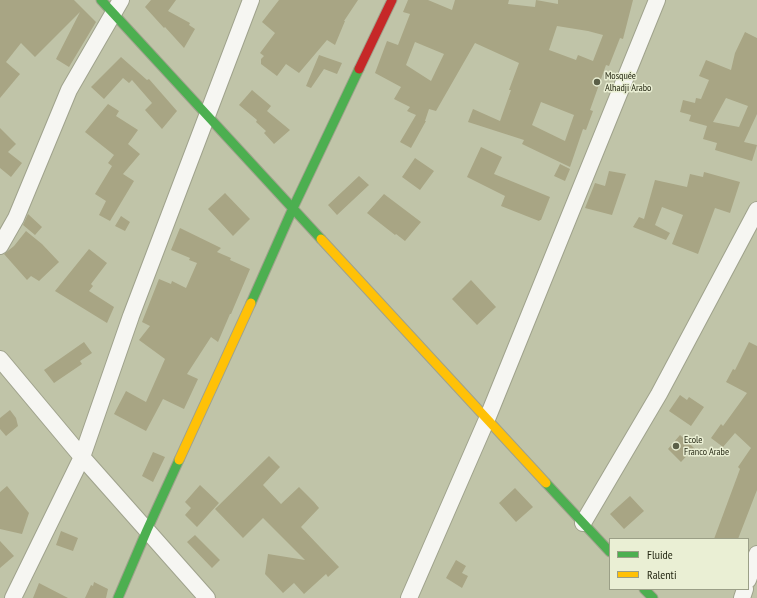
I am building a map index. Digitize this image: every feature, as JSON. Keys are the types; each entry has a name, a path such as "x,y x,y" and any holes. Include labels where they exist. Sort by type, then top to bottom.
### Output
{"street":[{"path":"101,0 117,7 207,115 609,551"},
{"path":"13,598 82,457 131,316 251,0"},
{"path":"118,598 147,530 232,347 293,208 392,0"},
{"path":"409,598 487,419 657,0"},
{"path":"0,246 16,218 69,90 117,7"},
{"path":"583,522 659,394 757,210"},
{"path":"0,359 82,457 207,598"},
{"path":"749,577 757,554"},
{"path":"645,590 652,598"}],"building":[{"path":"0,0 74,0 96,22 69,67 56,59 80,12 35,57 21,43 6,62 20,74 0,98"},
{"path":"151,0 176,0 168,11 190,23 189,25 195,29 184,48 145,7"},
{"path":"279,0 358,0 344,21 335,45 327,40 299,73 286,64 277,76 261,64 261,59 264,56 260,53 275,33 262,22"},
{"path":"408,0 428,0 452,10 455,0 509,0 508,4 535,7 536,0 558,4 558,0 633,0 623,39 620,38 609,66 606,65 590,110 593,111 586,130 583,129 570,167 522,144 524,140 468,122 473,109 500,121 519,63 475,43 436,111 429,109 426,121 411,148 400,142 416,115 407,111 410,107 394,99 401,87 375,73 387,41 398,45 410,14 403,12","holes":["557,26 603,35 593,61 578,55 576,60 549,50","415,42 444,54 431,81 406,65","541,102 574,115 565,141 532,125"]},
{"path":"745,32 757,38 757,114 744,142 757,145 752,161 715,150 717,143 703,139 707,126 689,121 691,115 680,112 683,100 695,103 696,98 701,99 709,80 699,76 706,60 731,70 735,53","holes":["726,98 748,106 739,127 713,122"]},
{"path":"319,55 342,63 337,74 324,69 311,88 306,86"},
{"path":"121,57 147,80 149,79 177,111 162,129 145,110 152,103 132,80 129,83 123,78 104,99 91,87"},
{"path":"252,90 271,106 267,111 290,130 274,144 264,133 266,131 256,122 257,120 239,105"},
{"path":"108,104 119,111 116,116 138,130 128,144 140,154 123,174 134,181 110,221 99,215 106,201 95,194 112,166 108,163 114,155 85,132"},
{"path":"0,128 16,144 8,152 22,163 11,177 0,168"},
{"path":"481,147 502,157 494,174 550,197 541,220 539,221 501,206 505,196 467,177"},
{"path":"415,158 434,171 420,190 402,177"},
{"path":"560,164 570,169 565,181 554,176"},
{"path":"609,171 626,174 612,215 585,208 595,183 605,186"},
{"path":"704,172 740,182 730,213 715,208 698,254 672,244 683,215 662,207 655,225 670,233 666,240 633,227 639,217 644,219 655,180 687,187 690,174 703,177"},
{"path":"359,176 369,185 337,215 328,205"},
{"path":"225,193 250,219 233,236 208,209"},
{"path":"384,194 421,222 405,241 367,213"},
{"path":"28,214 42,227 35,235 23,225"},
{"path":"121,216 130,222 125,231 115,226"},
{"path":"180,228 221,248 217,252 250,269 218,342 211,337 187,374 198,379 184,409 163,399 146,431 114,414 126,391 146,402 165,359 139,340 150,326 142,322 159,279 171,284 172,281 186,288 197,263 189,260 190,258 171,250"},
{"path":"26,231 42,244 59,262 39,281 31,276 27,280 4,254 14,246"},
{"path":"89,249 107,263 91,284 93,286 89,291 114,307 107,323 55,291"},
{"path":"471,280 496,307 477,325 452,299"},
{"path":"84,342 92,353 80,361 82,364 54,383 44,370"},
{"path":"749,342 757,346 757,490 738,538 714,538 740,469 738,467 751,448 735,433 723,447 711,438 721,424 723,426 747,393 726,382 733,369 735,370"},
{"path":"680,395 687,400 689,397 704,407 691,426 669,411"},
{"path":"10,410 16,418 18,426 6,436 0,429 0,418"},
{"path":"680,435 694,448 681,462 668,449"},
{"path":"153,452 165,457 153,482 142,476"},
{"path":"269,456 280,467 263,485 281,504 299,487 314,502 319,508 301,527 339,567 328,577 326,574 304,594 294,583 283,593 265,574 268,554 305,560 263,518 243,538 215,509"},
{"path":"200,485 219,503 197,527 185,515 191,508 185,502"},
{"path":"7,486 29,513 22,534 0,529 0,492"},
{"path":"515,488 533,507 516,522 499,503"},
{"path":"630,496 644,511 624,529 610,514"},
{"path":"61,531 78,538 73,551 56,545"},
{"path":"195,535 220,560 212,568 187,542"},
{"path":"0,541 14,556 0,568"},
{"path":"456,560 466,566 462,573 468,576 462,588 446,578"},
{"path":"94,582 108,589 106,598 85,598"},
{"path":"39,583 68,598 33,598"}],"traffic: fast":[{"path":"101,0 321,239"},
{"path":"251,303 293,208 359,69"},
{"path":"118,598 179,460"},
{"path":"546,483 609,551"},
{"path":"645,590 653,598"}],"traffic: slow":[{"path":"321,239 546,483"},
{"path":"179,460 251,303"}],"traffic: jam":[{"path":"359,69 392,0"}],"place":[{"name":"Mosquée Alhadji Arabo","path":"597,82"},
{"name":"Ecole Franco Arabe","path":"676,446"}]}
